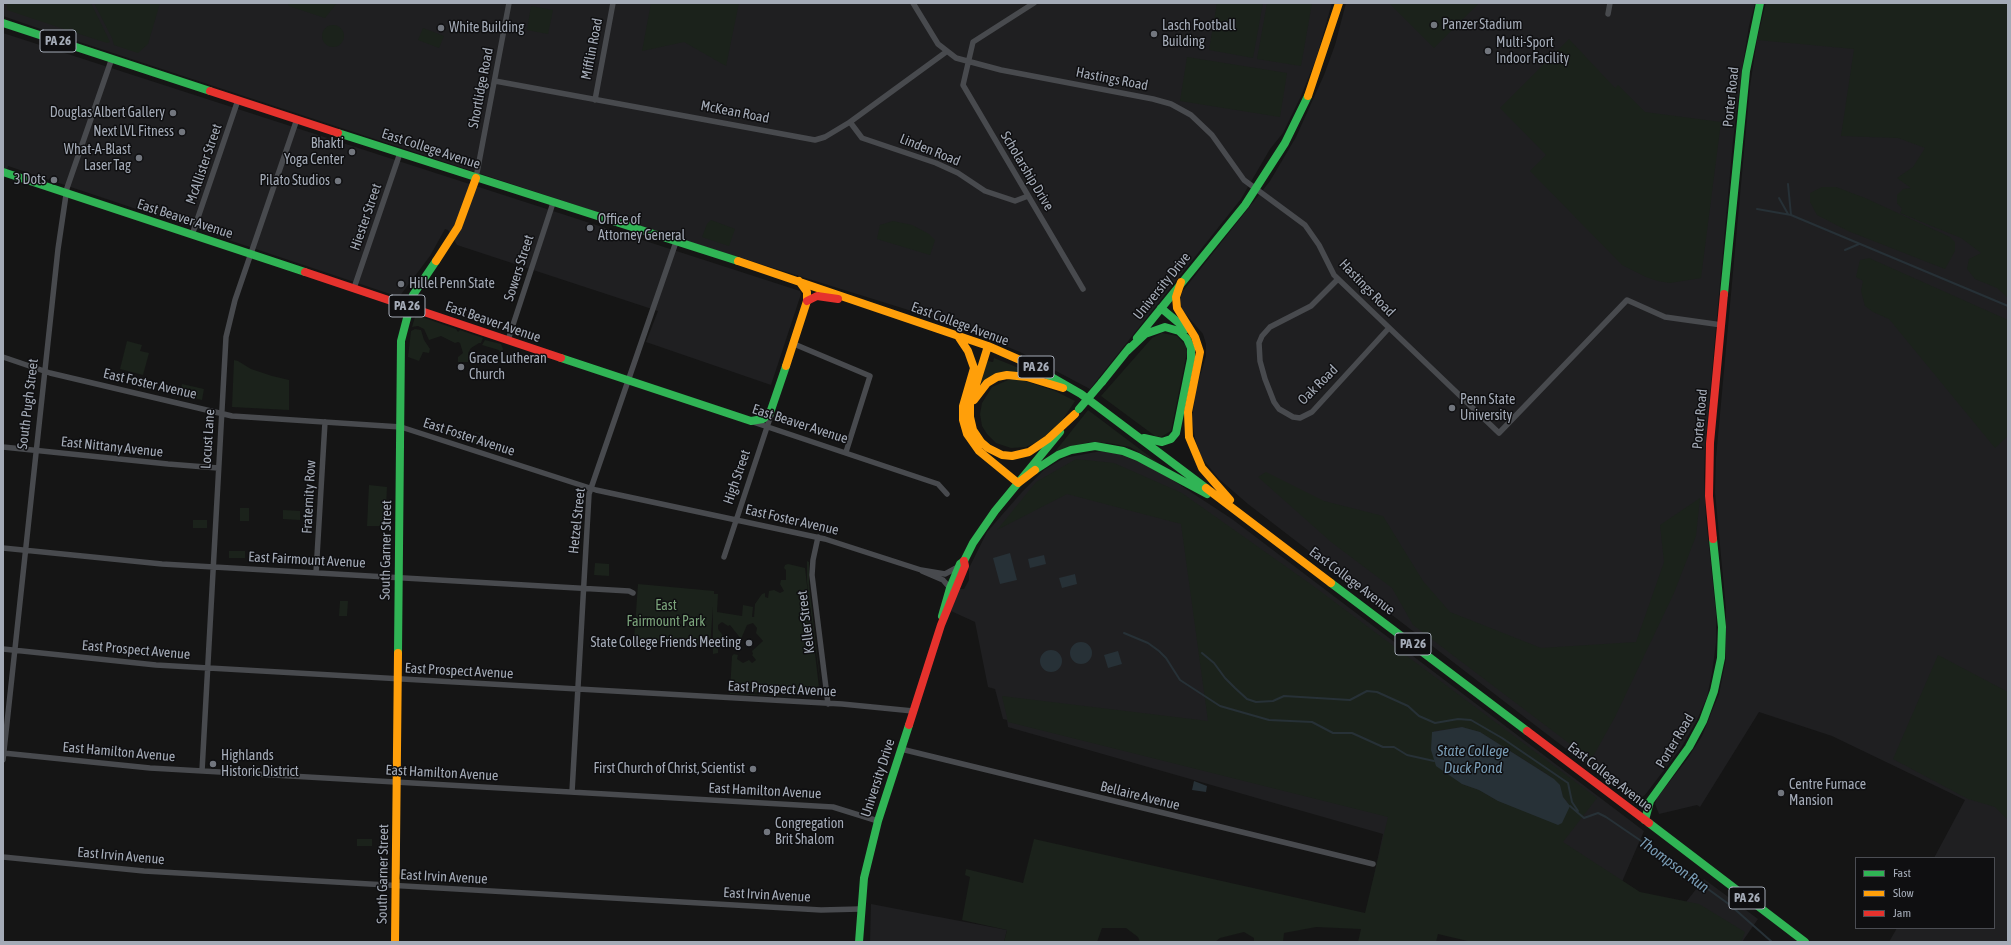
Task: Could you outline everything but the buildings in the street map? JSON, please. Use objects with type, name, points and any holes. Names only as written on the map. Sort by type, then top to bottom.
[{"type":"main road","name":"University Drive","points":[[941,625],[943,606],[950,588],[961,564],[980,531],[1102,382],[1256,189],[1285,143],[1303,108],[1324,53],[1338,3]]},
{"type":"main road","name":"Porter Road","points":[[1645,820],[1650,801],[1689,747],[1703,721],[1714,691],[1721,658],[1722,627],[1710,516],[1709,466],[1746,71],[1760,3]]},
{"type":"main road","name":"East College Avenue","points":[[3,23],[553,203],[798,280],[988,346],[1036,367],[1080,394],[1138,436],[1805,942]]},
{"type":"main road","name":"East Beaver Avenue","points":[[3,172],[747,420]]},
{"type":"main road","name":"South Garner Street","points":[[395,942],[401,345],[408,306],[418,286],[461,222],[476,178]]},
{"type":"main road","points":[[798,280],[807,292],[807,301]]},
{"type":"main road","points":[[1182,282],[1176,297],[1177,308],[1197,341],[1200,352],[1188,412],[1189,437],[1197,458],[1209,477],[1247,518]]},
{"type":"main road","name":"East College Avenue","points":[[807,301],[817,296],[840,300],[851,298]]},
{"type":"main road","name":"High Street","points":[[747,420],[758,421],[763,419],[774,406],[807,301]]},
{"type":"main road","points":[[1161,308],[1183,328],[1191,332]]},
{"type":"main road","points":[[1127,351],[1145,334],[1165,327],[1173,328],[1184,335],[1189,342],[1192,353],[1179,423],[1175,436],[1162,442],[1138,436]]},
{"type":"main road","points":[[957,335],[968,351],[974,368],[963,406],[963,420],[967,434],[980,451],[1018,483],[1040,466],[1058,455],[1082,448],[1110,447],[1138,457],[1233,508]]},
{"type":"main road","points":[[988,346],[972,398],[970,413],[973,430],[981,442],[995,452],[1012,456],[1029,452],[1036,448],[1077,412]]},
{"type":"main road","points":[[970,413],[976,397],[983,387],[993,380],[1007,375],[1038,380],[1080,394]]},
{"type":"main road","name":"University Drive","points":[[859,942],[860,909],[864,878],[878,821],[941,625],[965,566],[961,564]]},
{"type":"street","name":"Shortlidge Road","points":[[476,178],[509,3]]},
{"type":"street","name":"Mifflin Road","points":[[595,100],[613,3]]},
{"type":"street","points":[[913,3],[936,42],[946,52]]},
{"type":"street","points":[[967,62],[972,43],[975,40],[1034,3]]},
{"type":"street","points":[[1608,14],[1610,3]]},
{"type":"street","name":"McKean Road","points":[[495,81],[792,135],[812,140],[825,138],[850,122],[946,52]]},
{"type":"street","name":"Hastings Road","points":[[946,52],[967,62],[1001,70],[1153,99],[1171,104],[1191,115],[1203,126],[1240,175],[1256,189],[1305,225],[1319,245],[1330,270],[1338,279],[1388,329],[1499,433],[1627,300],[1665,317],[1722,325]]},
{"type":"street","name":"South Pugh Street","points":[[3,760],[24,550],[57,256],[67,193],[112,58]]},
{"type":"street","name":"Scholarship Drive","points":[[967,62],[963,79],[964,88],[1083,290]]},
{"type":"street","name":"McAllister Street","points":[[192,235],[238,100]]},
{"type":"street","name":"Locust Lane","points":[[202,771],[226,337],[235,300],[297,119]]},
{"type":"street","name":"Linden Road","points":[[850,122],[862,138],[936,163],[958,173],[985,191],[1015,201],[1028,196]]},
{"type":"street","name":"Hiester Street","points":[[354,288],[400,153]]},
{"type":"street","name":"Sowers Street","points":[[508,340],[553,203]]},
{"type":"street","name":"Hetzel Street","points":[[572,792],[590,489],[676,242]]},
{"type":"street","name":"Oak Road","points":[[1338,279],[1311,306],[1270,328],[1262,336],[1259,343],[1260,361],[1267,385],[1279,409],[1293,417],[1300,418],[1312,412],[1388,329]]},
{"type":"street","points":[[794,344],[870,376],[846,452]]},
{"type":"street","name":"East Foster Avenue","points":[[3,357],[44,371],[222,414],[240,417],[401,427],[590,489],[818,537],[921,570],[943,580],[950,588]]},
{"type":"street","name":"High Street","points":[[724,557],[768,428],[774,406]]},
{"type":"street","name":"East Beaver Avenue","points":[[747,420],[938,484],[947,494]]},
{"type":"street","name":"Fraternity Row","points":[[316,573],[325,422]]},
{"type":"street","name":"East Nittany Avenue","points":[[3,447],[218,468]]},
{"type":"street","name":"Keller Street","points":[[818,537],[813,556],[812,575],[828,704]]},
{"type":"street","name":"East Fairmount Avenue","points":[[3,548],[162,564],[630,590],[633,593]]},
{"type":"street","name":"East Foster Avenue","points":[[921,570],[945,574],[952,572],[961,564]]},
{"type":"street","name":"East Prospect Avenue","points":[[3,649],[208,668],[828,704],[913,711]]},
{"type":"street","name":"Bellaire Avenue","points":[[901,750],[1373,864]]},
{"type":"street","name":"East Hamilton Avenue","points":[[3,753],[150,768],[837,807],[878,821]]},
{"type":"street","name":"East Irvin Avenue","points":[[3,857],[144,871],[826,910],[860,909]]},
{"type":"shaded area","points":[[3,3],[1332,3],[1316,59],[1301,96],[1283,133],[1270,149],[1241,199],[1090,389],[1020,352],[947,322],[661,233],[46,31],[3,16]]},
{"type":"shaded area","name":"Penn State University","points":[[1346,3],[1755,3],[1749,26],[1742,69],[1733,141],[1705,448],[1704,477],[1706,518],[1716,614],[1716,643],[1712,673],[1707,697],[1696,722],[1681,748],[1645,795],[1638,799],[1632,799],[1624,793],[1248,504],[1219,479],[1201,457],[1195,438],[1192,419],[1196,390],[1206,356],[1206,344],[1203,334],[1182,310],[1180,301],[1182,292],[1270,181],[1296,137],[1324,75],[1335,45]]},
{"type":"shaded area","points":[[1766,3],[2008,3],[2008,942],[1889,942],[1896,929],[1995,929],[1995,857],[1935,857],[1965,800],[1832,736],[1759,712],[1700,807],[1697,805],[1659,814],[1655,804],[1657,798],[1688,758],[1702,736],[1719,694],[1726,659],[1726,609],[1715,492],[1716,458],[1750,86],[1757,40]]},
{"type":"shaded area","points":[[3,33],[800,291],[801,294],[771,385],[646,342],[658,311],[457,245],[448,230],[445,229],[430,256],[399,297],[8,166],[3,184]]},
{"type":"shaded area","points":[[1101,451],[1119,454],[1142,463],[1174,481],[1232,519],[1644,831],[1618,891],[1686,902],[1704,879],[1758,919],[1742,942],[1490,942],[1366,913],[1383,834],[1008,727],[1007,720],[1003,719],[995,689],[988,687],[975,622],[951,611],[958,589],[964,589],[969,580],[969,568],[987,532],[1022,492],[1044,470],[1064,458]]},
{"type":"shaded area","points":[[871,904],[1007,930],[1004,942],[870,942]]},
{"type":"green space","points":[[7,3],[91,3],[110,42],[107,43],[73,32],[72,28],[67,30],[7,10]]},
{"type":"green space","points":[[94,3],[160,3],[148,44],[138,53],[114,45],[112,38]]},
{"type":"green space","points":[[288,3],[337,3],[325,18],[289,6]]},
{"type":"green space","points":[[651,3],[739,3],[726,66],[684,42],[642,51]]},
{"type":"green space","points":[[1217,3],[1263,3],[1253,58],[1209,50]]},
{"type":"green space","points":[[1267,3],[1312,3],[1301,66],[1257,59]]},
{"type":"green space","name":"Panzer Stadium","points":[[1389,3],[1479,3],[1434,48]]},
{"type":"green space","points":[[1766,3],[2008,3],[2008,298],[1997,288],[1975,279],[1967,269],[1969,259],[1981,253],[1961,238],[1900,213],[1902,209],[1897,203],[1897,195],[1903,189],[1911,188],[1897,178],[1913,167],[1925,148],[1898,138],[1841,136],[1854,49],[1757,40]]},
{"type":"green space","points":[[531,6],[553,10],[548,34],[527,30]]},
{"type":"green space","points":[[333,25],[341,28],[344,36],[341,44],[333,47],[325,44],[322,36],[325,28]]},
{"type":"green space","points":[[423,28],[444,36],[439,48],[418,40]]},
{"type":"green space","points":[[1569,39],[1615,88],[1618,85],[1645,112],[1721,122],[1701,278],[1670,283],[1646,277],[1622,265],[1530,171],[1546,155],[1500,108]]},
{"type":"green space","points":[[1187,57],[1287,73],[1280,117],[1180,101]]},
{"type":"green space","points":[[1822,187],[1836,187],[1865,198],[1950,237],[1955,242],[1955,251],[1945,269],[1848,231],[1817,215],[1810,202],[1810,193]]},
{"type":"green space","points":[[711,220],[735,229],[729,246],[702,237],[707,224]]},
{"type":"green space","points":[[893,221],[912,225],[929,234],[935,240],[930,255],[877,239],[880,225]]},
{"type":"green space","points":[[1869,258],[2008,320],[2008,436],[1995,448],[1889,319],[1873,312],[1865,306],[1861,291],[1863,281],[1856,277],[1860,260]]},
{"type":"green space","points":[[419,316],[456,329],[458,332],[460,330],[483,338],[481,343],[471,348],[468,353],[468,362],[458,362],[458,357],[463,353],[460,343],[455,343],[441,336],[429,340],[424,329],[418,326],[412,327],[415,317]]},
{"type":"green space","points":[[415,329],[421,330],[424,340],[430,349],[429,353],[423,352],[419,361],[408,357],[411,331]]},
{"type":"green space","points":[[1162,333],[1177,336],[1186,346],[1187,352],[1171,431],[1161,437],[1155,436],[1101,396],[1152,338]]},
{"type":"green space","points":[[485,340],[501,344],[503,349],[500,359],[498,359],[500,353],[499,350],[482,345]]},
{"type":"green space","points":[[127,341],[142,345],[140,351],[149,353],[143,375],[120,369]]},
{"type":"green space","points":[[994,358],[1036,376],[1022,373],[980,387],[987,361],[993,362]]},
{"type":"green space","points":[[234,360],[251,369],[289,380],[289,410],[232,407]]},
{"type":"green space","points":[[1019,379],[1055,391],[1075,401],[1061,422],[1039,441],[1026,447],[1011,448],[996,443],[987,434],[982,426],[980,414],[982,403],[992,387],[1008,380]]},
{"type":"green space","points":[[182,384],[204,389],[202,400],[180,395]]},
{"type":"green space","points":[[1088,410],[1161,465],[1130,447],[1109,443],[1090,442],[1069,447],[1054,453]]},
{"type":"green space","points":[[435,428],[465,438],[480,438],[480,435],[473,431],[483,435],[484,437],[481,446],[431,429]]},
{"type":"green space","points":[[1076,459],[1114,463],[1182,493],[1312,585],[1597,798],[1563,842],[1640,892],[1699,904],[1745,932],[1741,942],[1472,942],[1438,934],[1436,942],[1358,942],[1361,929],[1316,927],[1284,933],[1283,942],[1254,942],[1254,938],[1244,932],[1220,938],[1215,942],[1140,942],[1138,937],[1126,928],[1102,928],[1097,942],[1004,942],[1007,930],[962,920],[970,877],[965,875],[966,869],[1023,883],[1034,839],[1365,913],[1388,817],[1008,722],[1002,696],[1208,721],[1181,524],[1067,494],[997,530],[1036,482]],"holes":[[[1462,727],[1480,732],[1547,774],[1560,785],[1563,797],[1568,802],[1521,809],[1498,801],[1479,790],[1462,784],[1431,750],[1434,731]]]},
{"type":"green space","points":[[1266,472],[1324,501],[1383,516],[1423,581],[1450,612],[1541,648],[1636,642],[1664,562],[1660,525],[1700,498],[1696,536],[1674,593],[1615,717],[1591,760],[1413,625],[1392,588],[1331,542],[1258,477]]},
{"type":"green space","points":[[369,485],[387,487],[385,526],[367,526]]},
{"type":"green space","points":[[240,508],[249,508],[249,521],[240,521]]},
{"type":"green space","points":[[283,510],[300,511],[300,520],[283,519]]},
{"type":"green space","points":[[193,520],[207,520],[207,528],[193,528]]},
{"type":"green space","points":[[229,551],[245,551],[245,558],[229,558]]},
{"type":"green space","points":[[807,561],[809,562],[809,584],[822,697],[807,582]]},
{"type":"green space","points":[[595,563],[609,564],[609,576],[594,575]]},
{"type":"green space","name":"East Fairmount Park","points":[[788,564],[805,568],[820,696],[730,691],[732,656],[734,654],[738,655],[737,659],[743,663],[749,660],[752,663],[756,660],[752,655],[752,651],[763,641],[756,633],[757,628],[753,623],[747,625],[741,639],[730,625],[728,626],[722,622],[718,625],[718,629],[730,645],[725,645],[722,643],[722,646],[718,646],[718,653],[713,654],[713,607],[710,646],[634,640],[638,584],[714,591],[714,594],[718,594],[717,612],[742,616],[743,605],[753,607],[752,617],[754,617],[755,604],[762,594],[765,593],[765,597],[768,598],[769,591],[774,590],[780,593],[784,591],[780,584],[781,580],[786,580],[786,570],[784,568],[785,565]]},
{"type":"green space","points":[[340,601],[348,601],[347,616],[339,616]]},
{"type":"green space","points":[[1938,655],[2008,692],[2008,820],[1995,807],[1968,799],[1893,759]]},
{"type":"green space","points":[[730,693],[821,698],[730,694]]},
{"type":"green space","points":[[357,839],[372,839],[372,846],[357,846]]},
{"type":"water","points":[[1010,553],[1017,580],[1000,584],[993,558]]},
{"type":"water","points":[[1044,555],[1046,564],[1030,568],[1028,559]]},
{"type":"water","points":[[1075,574],[1077,584],[1062,588],[1059,578]]},
{"type":"water","points":[[1081,642],[1089,645],[1092,653],[1089,661],[1081,664],[1073,661],[1070,653],[1073,645]]},
{"type":"water","points":[[1051,650],[1059,653],[1062,661],[1059,669],[1051,672],[1043,669],[1040,661],[1043,653]]},
{"type":"water","points":[[1118,651],[1122,664],[1108,668],[1104,655]]},
{"type":"water","name":"State College Duck Pond","points":[[1462,727],[1480,732],[1554,779],[1560,785],[1563,797],[1570,806],[1562,823],[1558,825],[1498,801],[1479,790],[1462,784],[1436,766],[1431,750],[1432,732]]},
{"type":"water","points":[[1194,781],[1207,786],[1206,792],[1192,790]]},
{"type":"waterway","points":[[1788,184],[1791,215]]},
{"type":"waterway","points":[[1779,198],[1788,214]]},
{"type":"waterway","points":[[1757,209],[1791,215],[2008,306]]},
{"type":"waterway","points":[[1845,250],[1859,244]]},
{"type":"waterway","points":[[1124,633],[1148,643],[1159,651],[1166,658],[1180,680],[1220,706],[1269,720],[1312,722],[1333,733],[1352,733],[1383,747],[1394,747],[1407,755],[1434,761]]},
{"type":"waterway","points":[[1202,653],[1214,663],[1225,678],[1247,699],[1256,702],[1273,701],[1284,696],[1350,700],[1367,691],[1377,692],[1408,706],[1419,716],[1435,723],[1458,719],[1471,720],[1502,738],[1568,783],[1572,802],[1578,811]]},
{"type":"waterway","name":"Thompson Run","points":[[1570,806],[1584,818],[1598,813],[1606,817],[1730,905],[1772,942]]},
{"type":"traffic: fast","points":[[1724,294],[1746,71],[1760,3]]},
{"type":"traffic: fast","points":[[3,23],[210,91]]},
{"type":"traffic: fast","points":[[1137,338],[1245,205],[1285,143],[1308,96]]},
{"type":"traffic: fast","points":[[338,133],[738,261]]},
{"type":"traffic: fast","points":[[3,172],[305,272]]},
{"type":"traffic: fast","points":[[398,653],[401,341],[413,295],[436,261]]},
{"type":"traffic: fast","points":[[1161,308],[1186,329]]},
{"type":"traffic: fast","points":[[1127,351],[1145,334],[1165,327],[1179,331],[1187,339],[1191,348],[1191,359],[1176,433],[1171,439],[1162,442],[1144,438]]},
{"type":"traffic: fast","points":[[1102,382],[1130,347]]},
{"type":"traffic: fast","points":[[561,358],[751,421],[763,419],[770,413],[786,366]]},
{"type":"traffic: fast","points":[[1027,363],[1081,394],[1206,488]]},
{"type":"traffic: fast","points":[[1079,409],[1102,382]]},
{"type":"traffic: fast","points":[[942,616],[950,588],[960,564],[964,561],[973,543],[995,511],[1060,432]]},
{"type":"traffic: fast","points":[[1035,470],[1058,455],[1071,450],[1095,446],[1123,451],[1138,457],[1207,494]]},
{"type":"traffic: fast","points":[[1645,820],[1650,801],[1689,747],[1703,721],[1714,691],[1721,658],[1722,627],[1713,539]]},
{"type":"traffic: fast","points":[[1331,583],[1527,731]]},
{"type":"traffic: fast","points":[[859,942],[864,878],[878,821],[909,725]]},
{"type":"traffic: fast","points":[[1649,823],[1805,942]]},
{"type":"traffic: slow","points":[[1308,96],[1339,3]]},
{"type":"traffic: slow","points":[[436,261],[458,227],[476,178]]},
{"type":"traffic: slow","points":[[738,261],[988,346],[1027,363]]},
{"type":"traffic: slow","points":[[786,366],[807,301],[807,292],[799,281]]},
{"type":"traffic: slow","points":[[1181,282],[1176,297],[1177,308],[1195,337],[1200,352],[1188,412],[1189,437],[1202,468],[1230,500]]},
{"type":"traffic: slow","points":[[958,336],[968,351],[974,368],[963,406],[963,420],[967,434],[979,451],[1018,483],[1035,470]]},
{"type":"traffic: slow","points":[[988,346],[970,404],[970,417],[973,430],[981,442],[988,448],[1002,455],[1012,456],[1029,452],[1048,439],[1075,414]]},
{"type":"traffic: slow","points":[[974,400],[987,383],[997,377],[1007,375],[1027,377],[1063,388]]},
{"type":"traffic: slow","points":[[1206,488],[1331,583]]},
{"type":"traffic: slow","points":[[395,942],[398,653]]},
{"type":"traffic: jam","points":[[210,91],[338,133]]},
{"type":"traffic: jam","points":[[305,272],[561,358]]},
{"type":"traffic: jam","points":[[1713,539],[1709,496],[1710,443],[1724,294]]},
{"type":"traffic: jam","points":[[807,301],[817,296],[838,299]]},
{"type":"traffic: jam","points":[[909,725],[941,625],[965,566],[964,561]]},
{"type":"traffic: jam","points":[[1527,731],[1649,823]]},
{"type":"place","name":"Panzer Stadium","points":[[1434,25]]},
{"type":"place","name":"White Building","points":[[441,28]]},
{"type":"place","name":"Lasch Football Building","points":[[1154,34]]},
{"type":"place","name":"Multi-Sport Indoor Facility","points":[[1488,51]]},
{"type":"place","name":"Douglas Albert Gallery","points":[[173,113]]},
{"type":"place","name":"Next LVL Fitness","points":[[182,132]]},
{"type":"place","name":"Bhakti Yoga Center","points":[[352,152]]},
{"type":"place","name":"What-A-Blast Laser Tag","points":[[139,158]]},
{"type":"place","name":"3 Dots","points":[[54,180]]},
{"type":"place","name":"Pilato Studios","points":[[338,181]]},
{"type":"place","name":"Office of Attorney General","points":[[590,228]]},
{"type":"place","name":"Hillel Penn State","points":[[401,284]]},
{"type":"place","name":"Grace Lutheran Church","points":[[461,367]]},
{"type":"place","name":"Penn State University","points":[[1452,408]]},
{"type":"place","name":"State College Friends Meeting","points":[[749,643]]},
{"type":"place","name":"Highlands Historic District","points":[[213,764]]},
{"type":"place","name":"First Church of Christ, Scientist","points":[[753,769]]},
{"type":"place","name":"Centre Furnace Mansion","points":[[1781,793]]},
{"type":"place","name":"Congregation Brit Shalom","points":[[767,832]]}]
